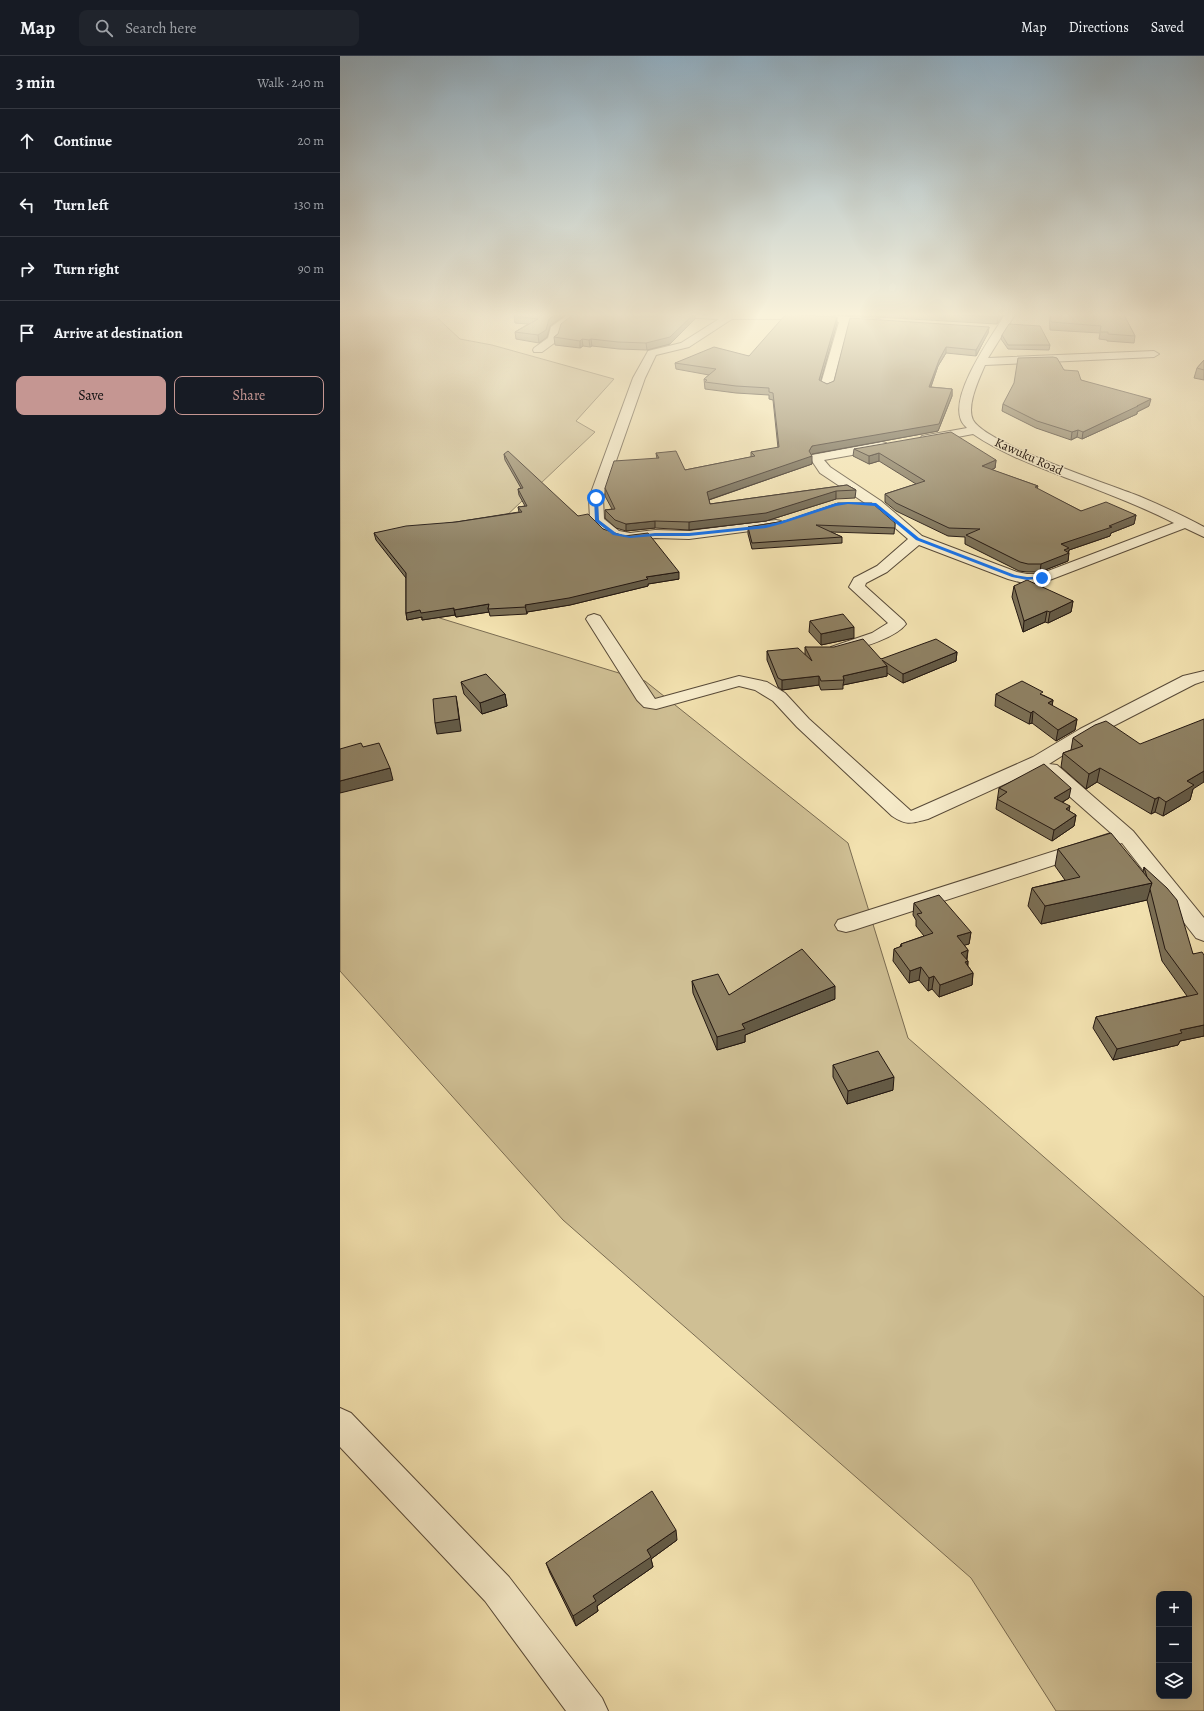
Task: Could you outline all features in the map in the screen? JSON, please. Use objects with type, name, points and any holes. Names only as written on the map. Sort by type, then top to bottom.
[{"type":"street","points":[[635,390],[596,498],[597,520],[614,534],[630,537],[655,534],[689,535],[766,526],[787,521]]},
{"type":"street","points":[[916,441],[975,430],[968,420],[966,404],[969,390]]},
{"type":"street","name":"Kawuku Road","points":[[975,430],[1015,452],[1113,491],[1186,523],[1204,533]]},
{"type":"street","points":[[893,444],[816,458],[825,470],[876,504],[918,539],[1013,576],[1033,579],[1042,578],[1186,523]]},
{"type":"street","points":[[848,503],[876,504]]},
{"type":"street","points":[[824,651],[837,650],[878,636],[898,624],[857,587],[859,582],[882,569],[918,539]]},
{"type":"street","points":[[594,619],[646,700],[650,703],[656,704],[739,681],[761,686],[779,697],[802,723],[899,812],[908,818],[921,815],[1040,761],[1086,733],[1189,680],[1204,676]]},
{"type":"street","points":[[1040,761],[1126,835],[1204,933]]},
{"type":"street","points":[[846,925],[1126,835]]},
{"type":"street","points":[[340,1424],[497,1589],[589,1711]]},
{"type":"shaded area","points":[[340,390],[604,390],[576,421],[595,432],[467,553],[420,612],[645,681],[848,843],[908,1038],[1204,1297],[1204,1711],[1056,1711],[971,1578],[563,1220],[340,971]]},
{"type":"building","points":[[769,390],[952,390],[939,424],[812,446],[809,451],[812,456],[707,492],[710,504],[847,485],[856,490],[836,491],[766,513],[689,522],[655,521],[626,524],[615,520],[605,510],[615,509],[605,488],[614,461],[659,458],[656,453],[676,451],[685,470],[755,456],[751,452],[779,447],[773,393],[769,392]]},
{"type":"building","points":[[1010,390],[1119,390],[1151,399],[1083,432],[1078,430],[1072,432],[1037,421],[1003,404]]},
{"type":"building","points":[[951,432],[996,460],[982,466],[1038,486],[1035,487],[1081,511],[1106,502],[1136,515],[1109,526],[1112,527],[1061,544],[1069,548],[1064,550],[1069,553],[1041,564],[1028,564],[1020,562],[966,535],[980,529],[949,528],[896,503],[885,494],[925,481],[879,453],[869,456],[854,449]]},
{"type":"building","points":[[508,451],[578,516],[588,514],[603,529],[624,536],[648,533],[679,572],[646,577],[648,579],[569,598],[525,605],[526,607],[488,609],[489,604],[454,610],[454,608],[421,613],[420,610],[406,613],[406,573],[374,533],[406,526],[456,522],[522,512],[518,507],[527,506],[518,489],[523,488],[504,454]]},
{"type":"building","points":[[838,503],[872,503],[895,523],[895,528],[816,525],[842,537],[752,543],[748,527],[785,521]]},
{"type":"building","points":[[1027,580],[1073,601],[1050,612],[1047,611],[1024,621],[1014,586]]},
{"type":"building","points":[[843,614],[854,627],[821,634],[810,621]]},
{"type":"building","points":[[863,639],[881,659],[936,639],[957,652],[903,674],[882,660],[887,666],[843,676],[844,680],[821,681],[819,676],[782,680],[778,678],[767,651],[798,648],[812,661],[805,647],[834,647]]},
{"type":"building","points":[[486,674],[505,694],[480,703],[461,682]]},
{"type":"building","points":[[1022,681],[1043,692],[1040,694],[1053,700],[1048,703],[1077,719],[1058,730],[1033,711],[1031,713],[996,694]]},
{"type":"building","points":[[456,696],[459,719],[435,723],[433,699]]},
{"type":"building","points":[[1204,719],[1204,771],[1187,781],[1194,785],[1166,802],[1159,797],[1155,799],[1100,768],[1089,774],[1063,753],[1083,746],[1073,738],[1095,725],[1106,721],[1140,744]]},
{"type":"building","points":[[361,743],[363,747],[379,743],[390,768],[340,781],[340,749]]},
{"type":"building","points":[[1044,764],[1071,788],[1054,798],[1070,806],[1066,809],[1076,815],[1054,830],[997,799],[1007,792],[999,788]]},
{"type":"building","points":[[1111,833],[1152,883],[1045,906],[1032,888],[1080,877],[1058,849]]},
{"type":"building","points":[[1144,867],[1167,888],[1177,900],[1193,954],[1202,952],[1204,955],[1204,1025],[1180,1030],[1182,1033],[1117,1049],[1096,1017],[1198,994],[1165,949],[1150,889],[1152,883],[1147,877]]},
{"type":"building","points":[[939,895],[971,932],[957,936],[968,950],[961,953],[968,961],[965,962],[973,973],[940,985],[934,976],[929,978],[921,967],[910,971],[894,949],[902,946],[901,944],[933,933],[917,914],[922,913],[914,903]]},
{"type":"building","points":[[802,949],[835,986],[742,1024],[745,1029],[717,1037],[692,981],[718,974],[729,995]]},
{"type":"building","points":[[878,1051],[894,1077],[848,1091],[833,1065]]},
{"type":"building","points":[[652,1491],[676,1530],[647,1550],[651,1557],[593,1596],[596,1601],[573,1616],[546,1563]]},
{"type":"route","points":[[596,498],[597,520],[602,526],[614,534],[630,537],[655,534],[689,535],[766,526],[780,523],[836,504],[876,504],[918,539],[1013,576],[1027,579],[1042,578]]}]
